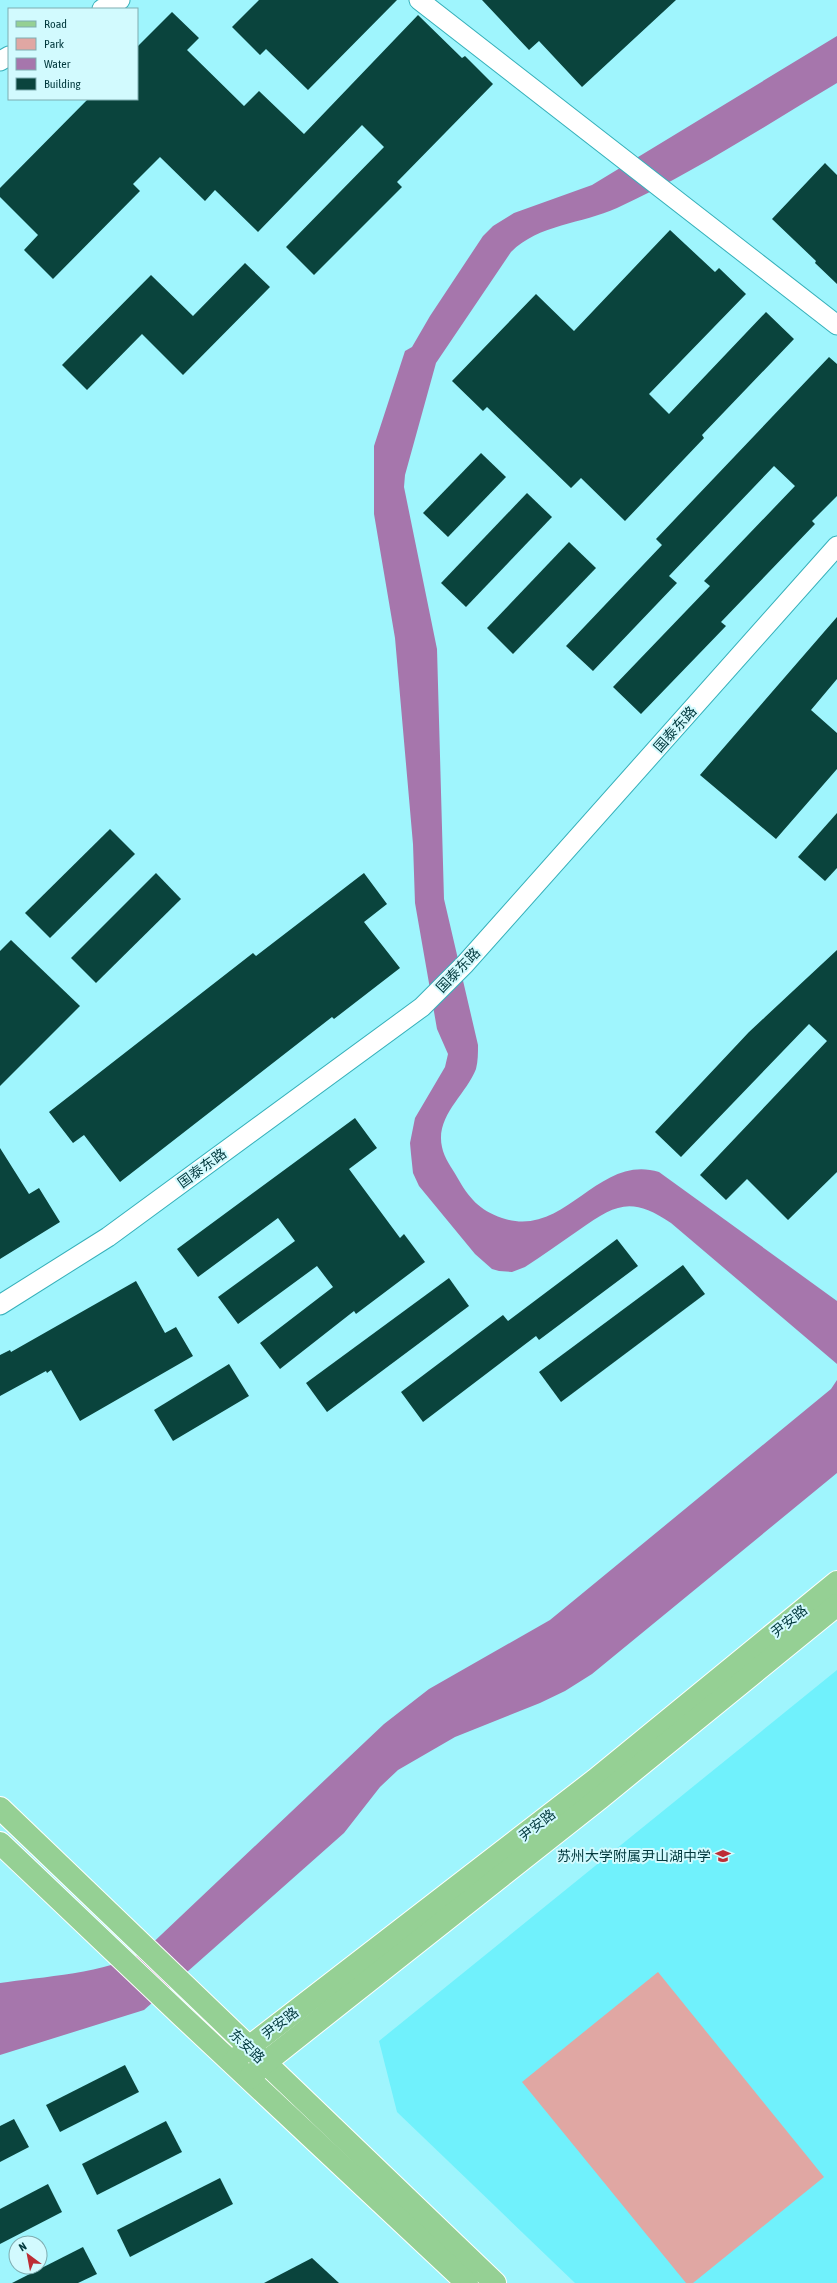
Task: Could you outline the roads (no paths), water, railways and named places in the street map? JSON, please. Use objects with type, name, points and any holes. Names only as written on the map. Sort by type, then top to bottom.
[{"type":"main road","name":"尹安路","points":[[233,2062],[249,2047],[595,1780],[837,1582]]},
{"type":"main road","name":"尹安路","points":[[250,2078],[266,2062],[600,1798],[837,1605]]},
{"type":"main road","name":"东安路","points":[[0,1808],[102,1908],[266,2062],[495,2283]]},
{"type":"main road","name":"东安路","points":[[0,1842],[85,1925],[233,2062],[467,2283]]},
{"type":"street","points":[[104,8],[120,0]]},
{"type":"street","points":[[419,0],[837,325]]},
{"type":"street","name":"国泰东路","points":[[0,1305],[108,1236],[422,1007],[465,964],[837,546]]},
{"type":"water","points":[[837,36],[837,83],[673,180],[617,208],[590,218],[548,230],[534,236],[511,252],[436,363],[405,475],[404,487],[437,649],[444,899],[478,1045],[478,1060],[476,1069],[443,1125],[441,1136],[442,1147],[446,1159],[470,1197],[481,1207],[502,1218],[524,1222],[544,1217],[563,1208],[617,1174],[637,1169],[659,1172],[837,1301],[837,1364],[671,1223],[657,1214],[634,1206],[614,1209],[592,1221],[525,1267],[512,1272],[499,1271],[492,1269],[475,1254],[419,1186],[413,1173],[410,1143],[415,1118],[445,1067],[448,1054],[437,1029],[415,903],[413,844],[395,638],[374,514],[374,446],[405,351],[412,347],[430,316],[483,236],[493,226],[514,213],[592,185]]},
{"type":"water","points":[[837,1380],[837,1473],[592,1674],[565,1691],[540,1703],[455,1737],[398,1770],[380,1787],[344,1833],[144,2010],[0,2055],[0,1983],[74,1973],[112,1965],[143,1952],[384,1724],[429,1689],[550,1620],[831,1389]]},
{"type":"place","name":"苏州大学附属尹山湖中学","points":[[723,1856]]}]
